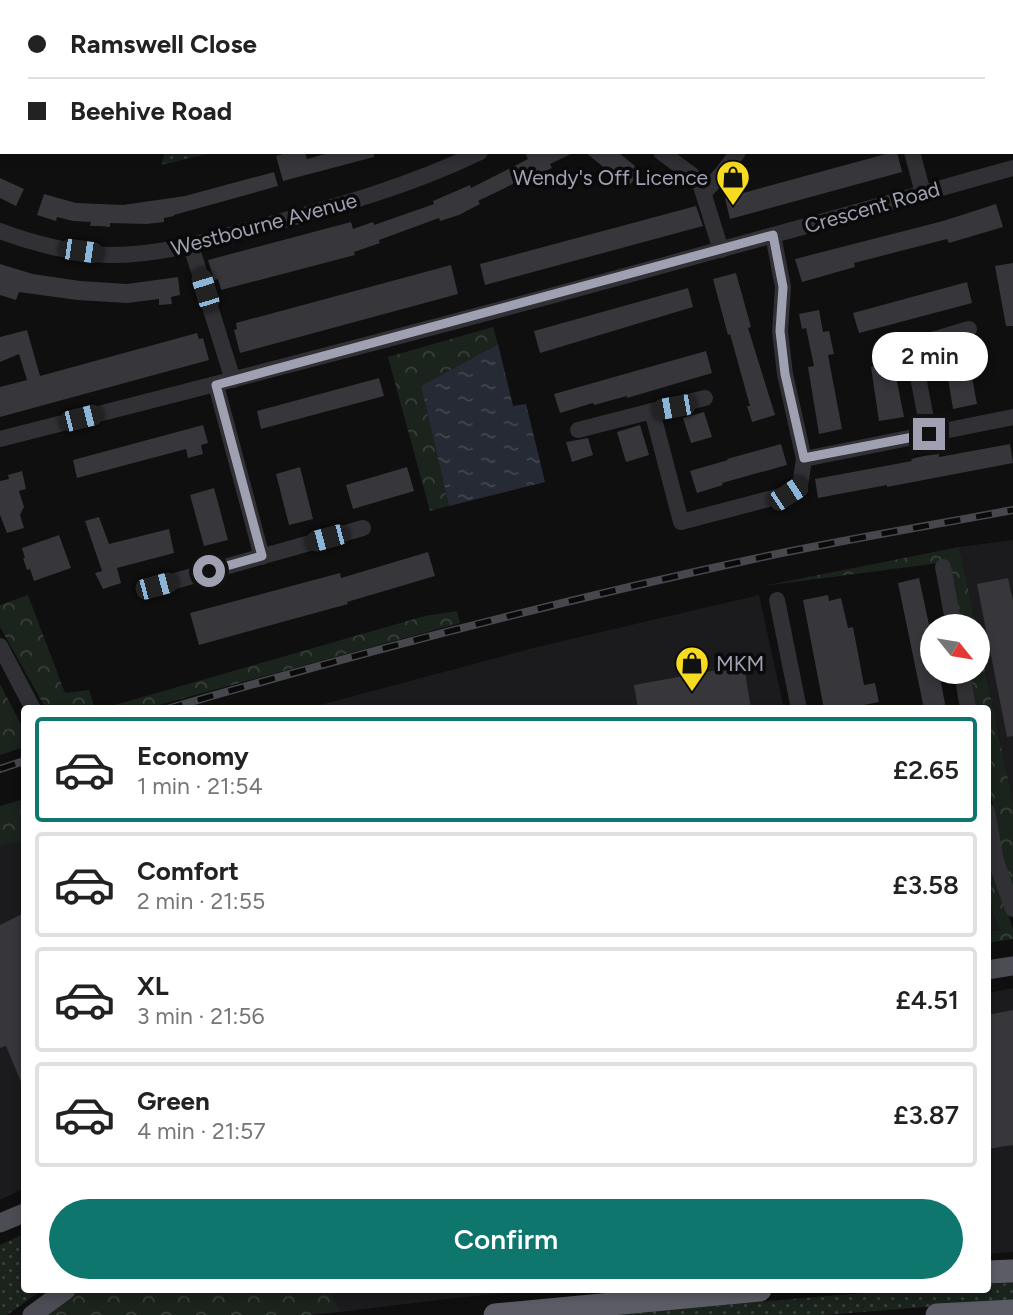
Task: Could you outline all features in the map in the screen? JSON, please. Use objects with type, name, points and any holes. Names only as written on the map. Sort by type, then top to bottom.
[{"type":"highway","points":[[991,1272],[1013,1271]]},
{"type":"highway","points":[[495,1315],[728,1293]]},
{"type":"highway","points":[[937,1315],[1013,1311]]},
{"type":"main road","points":[[991,969],[1013,966]]},
{"type":"main road","points":[[0,1223],[21,1214]]},
{"type":"main road","points":[[0,1231],[21,1224]]},
{"type":"main road","points":[[32,1315],[62,1293]]},
{"type":"street","name":"Westbourne Avenue","points":[[0,231],[54,248],[108,255],[191,246],[373,195],[476,154]]},
{"type":"street","points":[[664,154],[697,180],[704,193],[721,250]]},
{"type":"street","points":[[704,193],[736,154]]},
{"type":"street","points":[[913,154],[923,193]]},
{"type":"street","name":"Crescent Road","points":[[0,439],[216,385],[721,250],[1013,168]]},
{"type":"street","points":[[652,411],[681,523],[788,494],[800,486],[804,458],[785,374],[780,331],[783,287],[773,235]]},
{"type":"street","points":[[191,246],[233,380]]},
{"type":"street","points":[[883,354],[969,329]]},
{"type":"street","points":[[912,346],[929,434]]},
{"type":"street","points":[[216,385],[262,556]]},
{"type":"street","points":[[578,430],[705,398]]},
{"type":"street","points":[[804,458],[1013,417]]},
{"type":"street","points":[[156,586],[356,530],[354,549]]},
{"type":"street","points":[[943,567],[952,614]]},
{"type":"street","points":[[777,600],[798,705]]},
{"type":"street","points":[[0,646],[31,705]]},
{"type":"street","points":[[964,684],[967,705]]},
{"type":"street","points":[[991,859],[1013,909]]},
{"type":"shaded area","points":[[1013,540],[1013,803],[988,684],[990,614],[973,614],[959,547]]},
{"type":"shaded area","points":[[759,595],[783,705],[320,705],[533,648]]},
{"type":"shaded area","points":[[21,841],[21,1190],[0,1200],[0,847]]},
{"type":"shaded area","points":[[991,908],[1000,930],[991,931]]},
{"type":"shaded area","points":[[1013,988],[1013,1252],[991,1254],[991,992]]},
{"type":"shaded area","points":[[332,1293],[506,1293],[464,1297],[340,1312]]},
{"type":"green space","points":[[164,154],[208,154],[161,165]]},
{"type":"green space","points":[[493,327],[498,344],[421,386],[449,506],[430,511],[388,357]]},
{"type":"green space","points":[[959,547],[973,614],[957,614],[947,562],[763,586]]},
{"type":"green space","points":[[28,595],[65,693],[89,690],[94,705],[44,705],[0,627],[0,605]]},
{"type":"green space","points":[[457,611],[460,623],[159,705],[115,705],[425,616]]},
{"type":"green space","points":[[0,684],[21,724],[21,748],[0,755]]},
{"type":"green space","points":[[970,684],[988,684],[1013,803],[1013,888],[1003,861],[991,796],[991,705],[974,705]]},
{"type":"green space","points":[[21,800],[21,841],[0,847],[0,806]]},
{"type":"green space","points":[[991,866],[1013,929],[1013,939],[991,942],[991,931],[1000,930],[991,908]]},
{"type":"green space","points":[[21,1235],[21,1293],[38,1293],[7,1315],[0,1315],[0,1245]]},
{"type":"green space","points":[[1013,1283],[1013,1300],[825,1315],[605,1315],[867,1293],[991,1293],[991,1284]]},
{"type":"green space","points":[[76,1293],[332,1293],[340,1312],[308,1315],[44,1315]]},
{"type":"water","points":[[498,344],[513,406],[526,404],[545,482],[449,506],[421,386]]},
{"type":"building","points":[[306,154],[307,159],[325,154],[374,154],[374,157],[283,181],[276,156]]},
{"type":"building","points":[[526,154],[571,154],[550,164],[552,168],[537,175],[535,172],[478,201],[480,204],[459,215],[440,221],[439,218],[379,240],[380,243],[354,252],[355,255],[221,290],[218,279],[214,280],[208,260],[351,222],[353,229],[373,222],[374,225],[434,204],[433,201],[470,185],[471,188],[528,159]]},
{"type":"building","points":[[587,154],[620,154],[641,171],[628,187]]},
{"type":"building","points":[[886,154],[898,154],[902,172],[730,219],[725,198]]},
{"type":"building","points":[[274,172],[278,186],[164,218],[164,222],[90,226],[91,222],[57,217],[56,221],[37,215],[44,194],[76,203],[123,205],[185,196]]},
{"type":"building","points":[[0,178],[24,189],[16,206],[0,198]]},
{"type":"building","points":[[996,204],[1003,227],[949,243],[947,239],[854,263],[855,267],[802,282],[795,259],[943,221]]},
{"type":"building","points":[[696,206],[703,226],[485,285],[480,264]]},
{"type":"building","points":[[1013,263],[1013,326],[1006,326],[995,266]]},
{"type":"building","points":[[0,264],[33,274],[80,281],[127,284],[178,277],[180,295],[171,297],[172,304],[159,305],[159,299],[127,303],[19,292],[16,300],[0,295]]},
{"type":"building","points":[[451,265],[458,294],[240,353],[234,330],[237,329],[236,323]]},
{"type":"building","points":[[736,273],[751,327],[748,328],[775,415],[752,422],[747,406],[750,406],[713,279]]},
{"type":"building","points":[[967,282],[972,303],[859,333],[853,313]]},
{"type":"building","points":[[688,288],[693,307],[540,353],[534,331]]},
{"type":"building","points":[[819,310],[823,332],[829,331],[834,354],[828,355],[842,429],[819,434],[808,367],[814,366],[806,328],[802,329],[799,314]]},
{"type":"building","points":[[27,330],[40,376],[197,333],[199,339],[203,338],[209,360],[0,417],[0,387],[27,380],[19,354],[0,362],[0,337]]},
{"type":"building","points":[[967,350],[977,404],[953,409],[944,354]]},
{"type":"building","points":[[706,351],[712,373],[627,398],[594,405],[593,403],[560,413],[554,394]]},
{"type":"building","points":[[893,362],[904,417],[879,421],[871,367]]},
{"type":"building","points":[[379,378],[384,396],[261,429],[257,411]]},
{"type":"building","points":[[704,412],[712,437],[691,443],[683,418]]},
{"type":"building","points":[[203,425],[208,443],[201,445],[203,454],[188,458],[186,449],[77,478],[73,460]]},
{"type":"building","points":[[640,425],[649,455],[626,462],[617,432]]},
{"type":"building","points":[[588,438],[593,455],[572,462],[566,442]]},
{"type":"building","points":[[781,444],[787,465],[722,483],[723,485],[697,493],[690,471]]},
{"type":"building","points":[[1010,444],[1013,463],[818,498],[815,479],[912,461],[911,459],[924,456],[939,454],[939,457]]},
{"type":"building","points":[[300,467],[313,519],[289,525],[276,474]]},
{"type":"building","points":[[407,467],[414,491],[353,509],[346,485]]},
{"type":"building","points":[[22,471],[26,489],[19,491],[24,507],[20,515],[24,528],[7,533],[0,515],[0,481],[9,479],[8,475]]},
{"type":"building","points":[[214,488],[228,540],[204,546],[190,495]]},
{"type":"building","points":[[99,517],[109,544],[169,529],[174,553],[117,568],[121,583],[103,589],[95,573],[102,571],[85,521]]},
{"type":"building","points":[[59,535],[71,568],[34,581],[30,569],[27,570],[22,548]]},
{"type":"building","points":[[428,552],[435,576],[347,602],[348,604],[199,645],[190,613],[340,573],[341,578]]},
{"type":"building","points":[[919,578],[927,614],[920,614],[920,684],[941,684],[945,705],[923,705],[898,583]]},
{"type":"building","points":[[1008,578],[1013,601],[1013,736],[1007,737],[990,650],[990,614],[983,614],[977,584]]},
{"type":"building","points":[[828,595],[829,601],[841,598],[848,628],[853,627],[864,685],[875,683],[879,702],[864,705],[823,705],[803,600]]},
{"type":"building","name":"MKM","points":[[744,665],[750,705],[637,705],[634,685]]},
{"type":"building","points":[[21,914],[21,1082],[6,1046],[0,1048],[0,925]]},
{"type":"building","points":[[1013,1010],[1013,1145],[991,1148],[991,1014]]},
{"type":"railway","points":[[181,705],[314,667],[683,574],[790,551],[1013,510]]},
{"type":"railway","points":[[0,769],[21,762]]},
{"type":"place","name":"Wendy's Off Licence","points":[[733,207]]},
{"type":"place","name":"MKM","points":[[692,693]]},
{"type":"route","points":[[209,571],[262,556],[216,385],[773,235],[783,287],[780,331],[785,374],[804,458],[929,434]]}]
